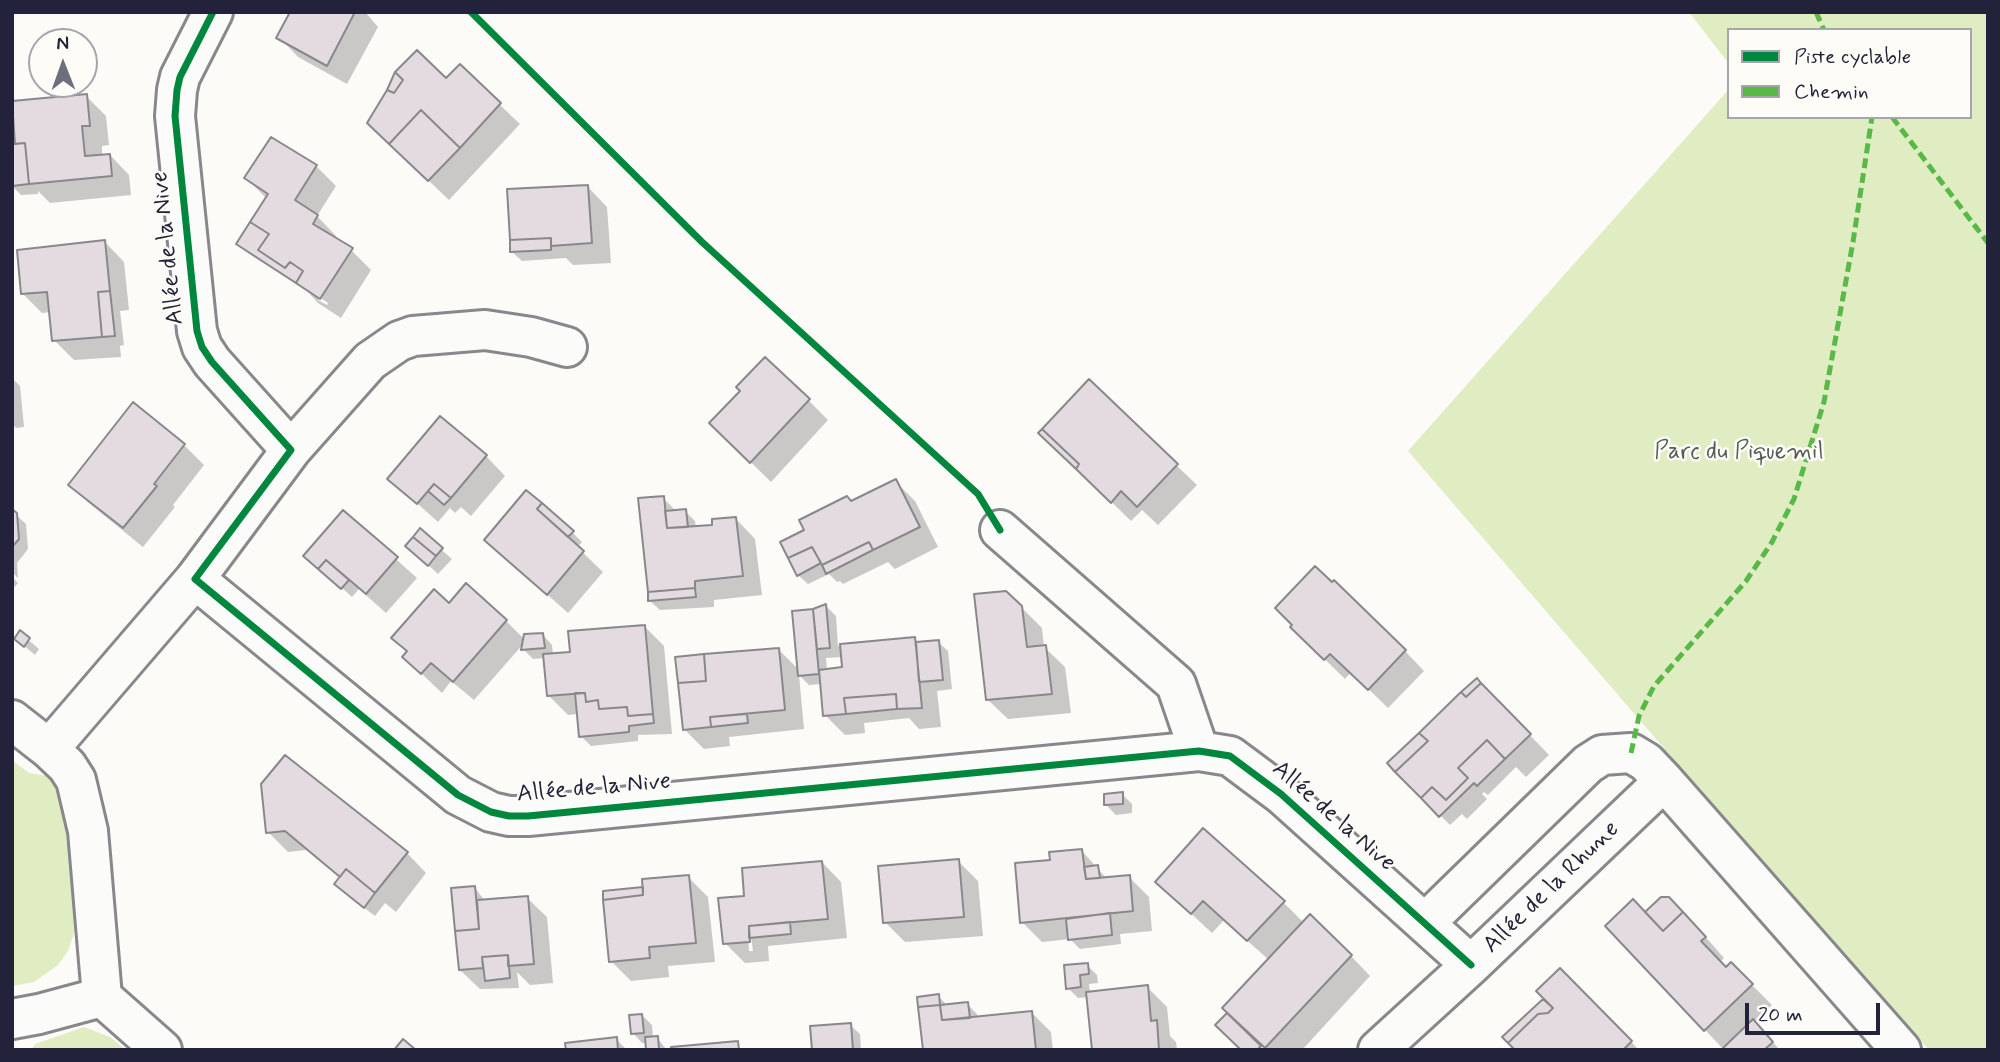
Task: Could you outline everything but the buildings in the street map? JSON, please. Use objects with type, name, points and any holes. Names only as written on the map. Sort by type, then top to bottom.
[{"type":"street","name":"Allée de la Nive","points":[[213,12],[180,77],[175,116],[197,331],[202,347],[212,362],[291,450]]},
{"type":"street","points":[[49,749],[195,579],[291,450],[370,361],[399,341],[413,336],[485,330],[531,337],[567,347]]},
{"type":"street","points":[[1000,530],[1176,684],[1199,751]]},
{"type":"street","name":"Allée de la Nive","points":[[195,579],[458,795],[491,813],[509,816],[1199,751],[1230,756],[1281,794],[1471,965]]},
{"type":"street","points":[[12,720],[49,749],[67,766],[76,780],[88,831],[102,997],[162,1050]]},
{"type":"street","points":[[1426,923],[1573,779],[1602,755],[1630,753],[1646,762],[1901,1050]]},
{"type":"street","name":"Allée de la Rhune","points":[[1378,1050],[1664,782]]},
{"type":"street","points":[[12,1019],[102,997]]},
{"type":"green space","name":"Parc du Piquemil","points":[[1689,12],[1988,12],[1988,1050],[1929,1050],[1749,847],[1408,451],[1727,91],[1727,119],[1972,119],[1972,28],[1727,28],[1727,61]]},
{"type":"green space","points":[[12,760],[29,773],[48,776],[63,791],[76,912],[74,933],[68,951],[58,965],[34,982],[12,986]]},
{"type":"green space","points":[[84,1027],[110,1037],[126,1050],[31,1050],[35,1044]]},
{"type":"marked path","points":[[1816,12],[1823,28]]},
{"type":"marked path","points":[[1631,753],[1639,716],[1654,686],[1746,581],[1772,542],[1794,499],[1824,402],[1872,119]]},
{"type":"marked path","points":[[1894,119],[1988,243]]},
{"type":"cycle path","points":[[213,12],[180,77],[175,116],[197,331],[202,347],[212,362],[291,450],[195,579],[458,795],[491,812],[528,816],[1199,751],[1230,756],[1281,794],[1471,965]]},
{"type":"cycle path","points":[[471,12],[702,242],[978,494],[1000,530]]}]
